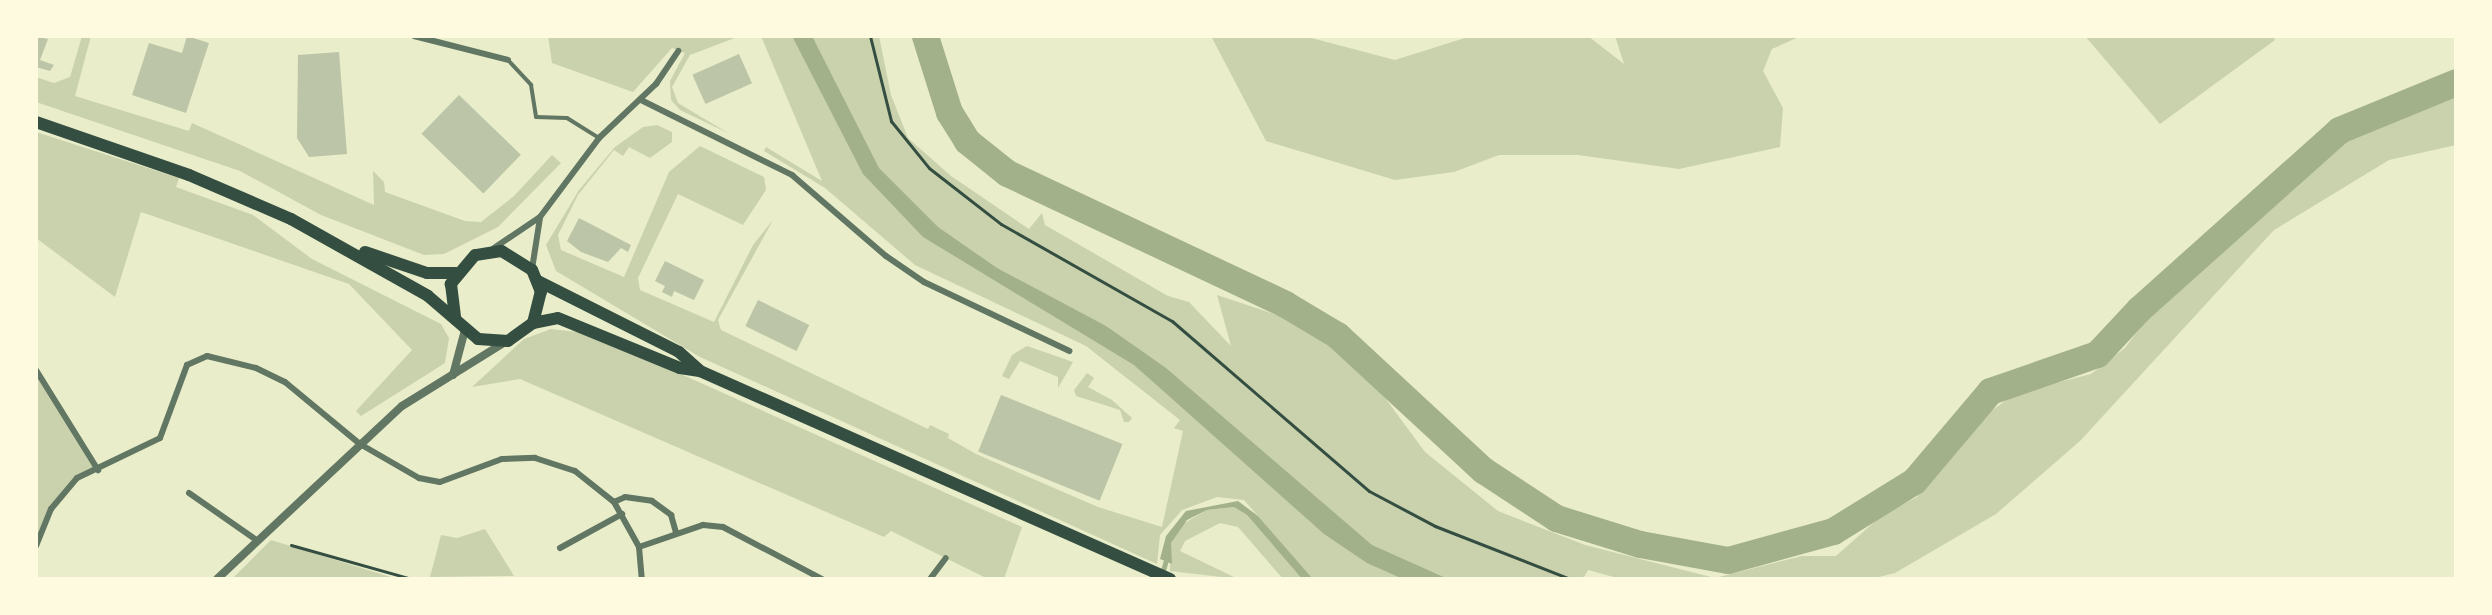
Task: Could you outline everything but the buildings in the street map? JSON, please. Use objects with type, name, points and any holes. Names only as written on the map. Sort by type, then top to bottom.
[{"type":"highway","points":[[36,122],[189,175],[336,242],[427,273],[456,273],[488,252],[513,255],[535,275],[679,351],[700,370],[1168,578]]},
{"type":"highway","points":[[336,242],[428,296],[465,330],[492,342],[508,340],[533,323],[558,318],[680,368],[700,370]]},
{"type":"highway","points":[[455,319],[450,296],[456,273]]},
{"type":"highway","points":[[533,323],[539,309],[535,275]]},
{"type":"street","points":[[414,36],[508,60]]},
{"type":"street","points":[[488,252],[540,217],[599,138],[641,100],[678,51]]},
{"type":"street","points":[[641,100],[792,175],[886,256],[924,282],[1069,351]]},
{"type":"street","points":[[535,275],[540,217]]},
{"type":"street","points":[[453,375],[461,360],[465,330]]},
{"type":"street","points":[[217,579],[255,539],[402,405],[508,340]]},
{"type":"street","points":[[36,546],[64,491],[98,470],[160,438],[187,365],[207,356],[256,368],[285,382],[360,444],[394,467],[440,483],[502,459],[556,463],[614,502],[639,547],[642,579]]},
{"type":"street","points":[[36,370],[98,470]]},
{"type":"street","points":[[189,493],[255,539]]},
{"type":"street","points":[[614,502],[625,497],[652,501],[671,515],[676,532]]},
{"type":"street","points":[[560,548],[622,514]]},
{"type":"street","points":[[639,547],[676,532],[723,527],[822,579]]},
{"type":"street","points":[[930,579],[946,558]]},
{"type":"lane","points":[[508,60],[531,85],[536,117],[567,118],[599,138]]},
{"type":"path","points":[[870,36],[891,121],[938,176],[1001,224],[1172,321],[1369,490],[1435,526],[1570,579]]},
{"type":"path","points":[[291,545],[412,579]]},
{"type":"shaded area","points":[[82,36],[91,36],[75,96],[189,131],[192,123],[374,205],[373,171],[384,182],[385,192],[465,221],[481,222],[514,196],[552,155],[561,163],[498,227],[444,254],[424,255],[321,215],[240,171],[36,102],[36,77],[54,83],[70,77]]},
{"type":"shaded area","points":[[548,36],[740,36],[690,55],[672,87],[678,103],[728,133],[680,110],[671,100],[670,81],[685,53],[672,48],[633,92],[552,63]]},
{"type":"shaded area","points":[[761,36],[879,36],[891,95],[908,138],[951,176],[1029,229],[1042,213],[1045,225],[1168,296],[1189,302],[1231,346],[1217,295],[1301,323],[1363,368],[1425,452],[1498,511],[1585,545],[1715,578],[1802,556],[1836,556],[1881,516],[1917,497],[1973,424],[2016,393],[2091,374],[2125,348],[2156,306],[2347,135],[2456,97],[2456,145],[2389,160],[2274,230],[2080,441],[1996,514],[1895,573],[1871,579],[1621,579],[1588,570],[1583,579],[1313,579],[1244,500],[1217,497],[1182,510],[1160,535],[1157,564],[700,357],[556,271],[546,245],[579,190],[615,147],[643,127],[657,125],[672,132],[672,142],[650,158],[629,147],[623,156],[614,150],[578,195],[558,235],[561,250],[624,277],[669,172],[700,146],[764,177],[766,190],[743,225],[678,194],[638,278],[640,290],[714,322],[753,245],[773,220],[718,320],[721,330],[928,429],[930,425],[949,434],[948,438],[976,454],[1098,507],[1162,527],[1183,431],[1174,428],[1180,420],[1086,346],[915,265],[825,188],[764,151],[766,147],[822,181]]},
{"type":"shaded area","points":[[792,36],[812,36],[879,168],[938,227],[997,268],[1106,326],[1166,368],[1372,545],[1448,579],[1403,579],[1367,563],[1324,534],[1134,365],[923,237],[863,174]]},
{"type":"shaded area","points":[[1211,36],[1304,36],[1395,60],[1471,36],[1588,36],[1624,64],[1615,36],[1801,36],[1772,49],[1763,71],[1783,108],[1780,147],[1679,169],[1578,155],[1499,155],[1454,172],[1395,180],[1266,141]]},
{"type":"shaded area","points":[[2085,36],[2273,36],[2275,40],[2160,124]]},
{"type":"shaded area","points":[[36,132],[179,178],[176,187],[253,215],[312,259],[441,324],[449,338],[445,363],[361,416],[356,411],[412,350],[349,284],[141,212],[115,297],[36,238]]},
{"type":"shaded area","points":[[551,329],[577,332],[634,353],[1022,527],[1004,579],[988,579],[891,531],[884,537],[520,379],[472,387],[524,339]]},
{"type":"shaded area","points":[[1027,346],[1073,362],[1058,388],[1058,377],[1020,361],[1009,379],[1002,376],[1012,355]]},
{"type":"shaded area","points":[[36,370],[98,470],[77,478],[51,509],[36,546]]},
{"type":"shaded area","points":[[1087,373],[1094,378],[1088,387],[1112,400],[1132,418],[1129,422],[1124,422],[1120,410],[1076,396],[1074,390]]},
{"type":"shaded area","points":[[1238,501],[1258,516],[1313,579],[1302,579],[1247,515],[1234,507],[1207,510],[1187,520],[1171,543],[1172,564],[1160,559],[1166,536],[1186,511]]},
{"type":"shaded area","points":[[1234,507],[1247,515],[1302,579],[1283,579],[1238,527],[1220,523],[1185,541],[1180,551],[1238,579],[1170,571],[1171,543],[1181,525],[1207,510]]},
{"type":"shaded area","points":[[485,529],[514,576],[430,577],[441,535],[457,538]]},
{"type":"shaded area","points":[[271,540],[397,579],[232,579]]},
{"type":"waterway","points":[[925,36],[949,112],[967,141],[1007,173],[1285,304],[1337,335],[1483,470],[1556,518],[1640,544],[1728,560],[1833,531],[1914,481],[1990,391],[2097,354],[2139,309],[2339,130],[2456,82]]},
{"type":"waterway","points":[[1162,574],[1167,556]]}]
